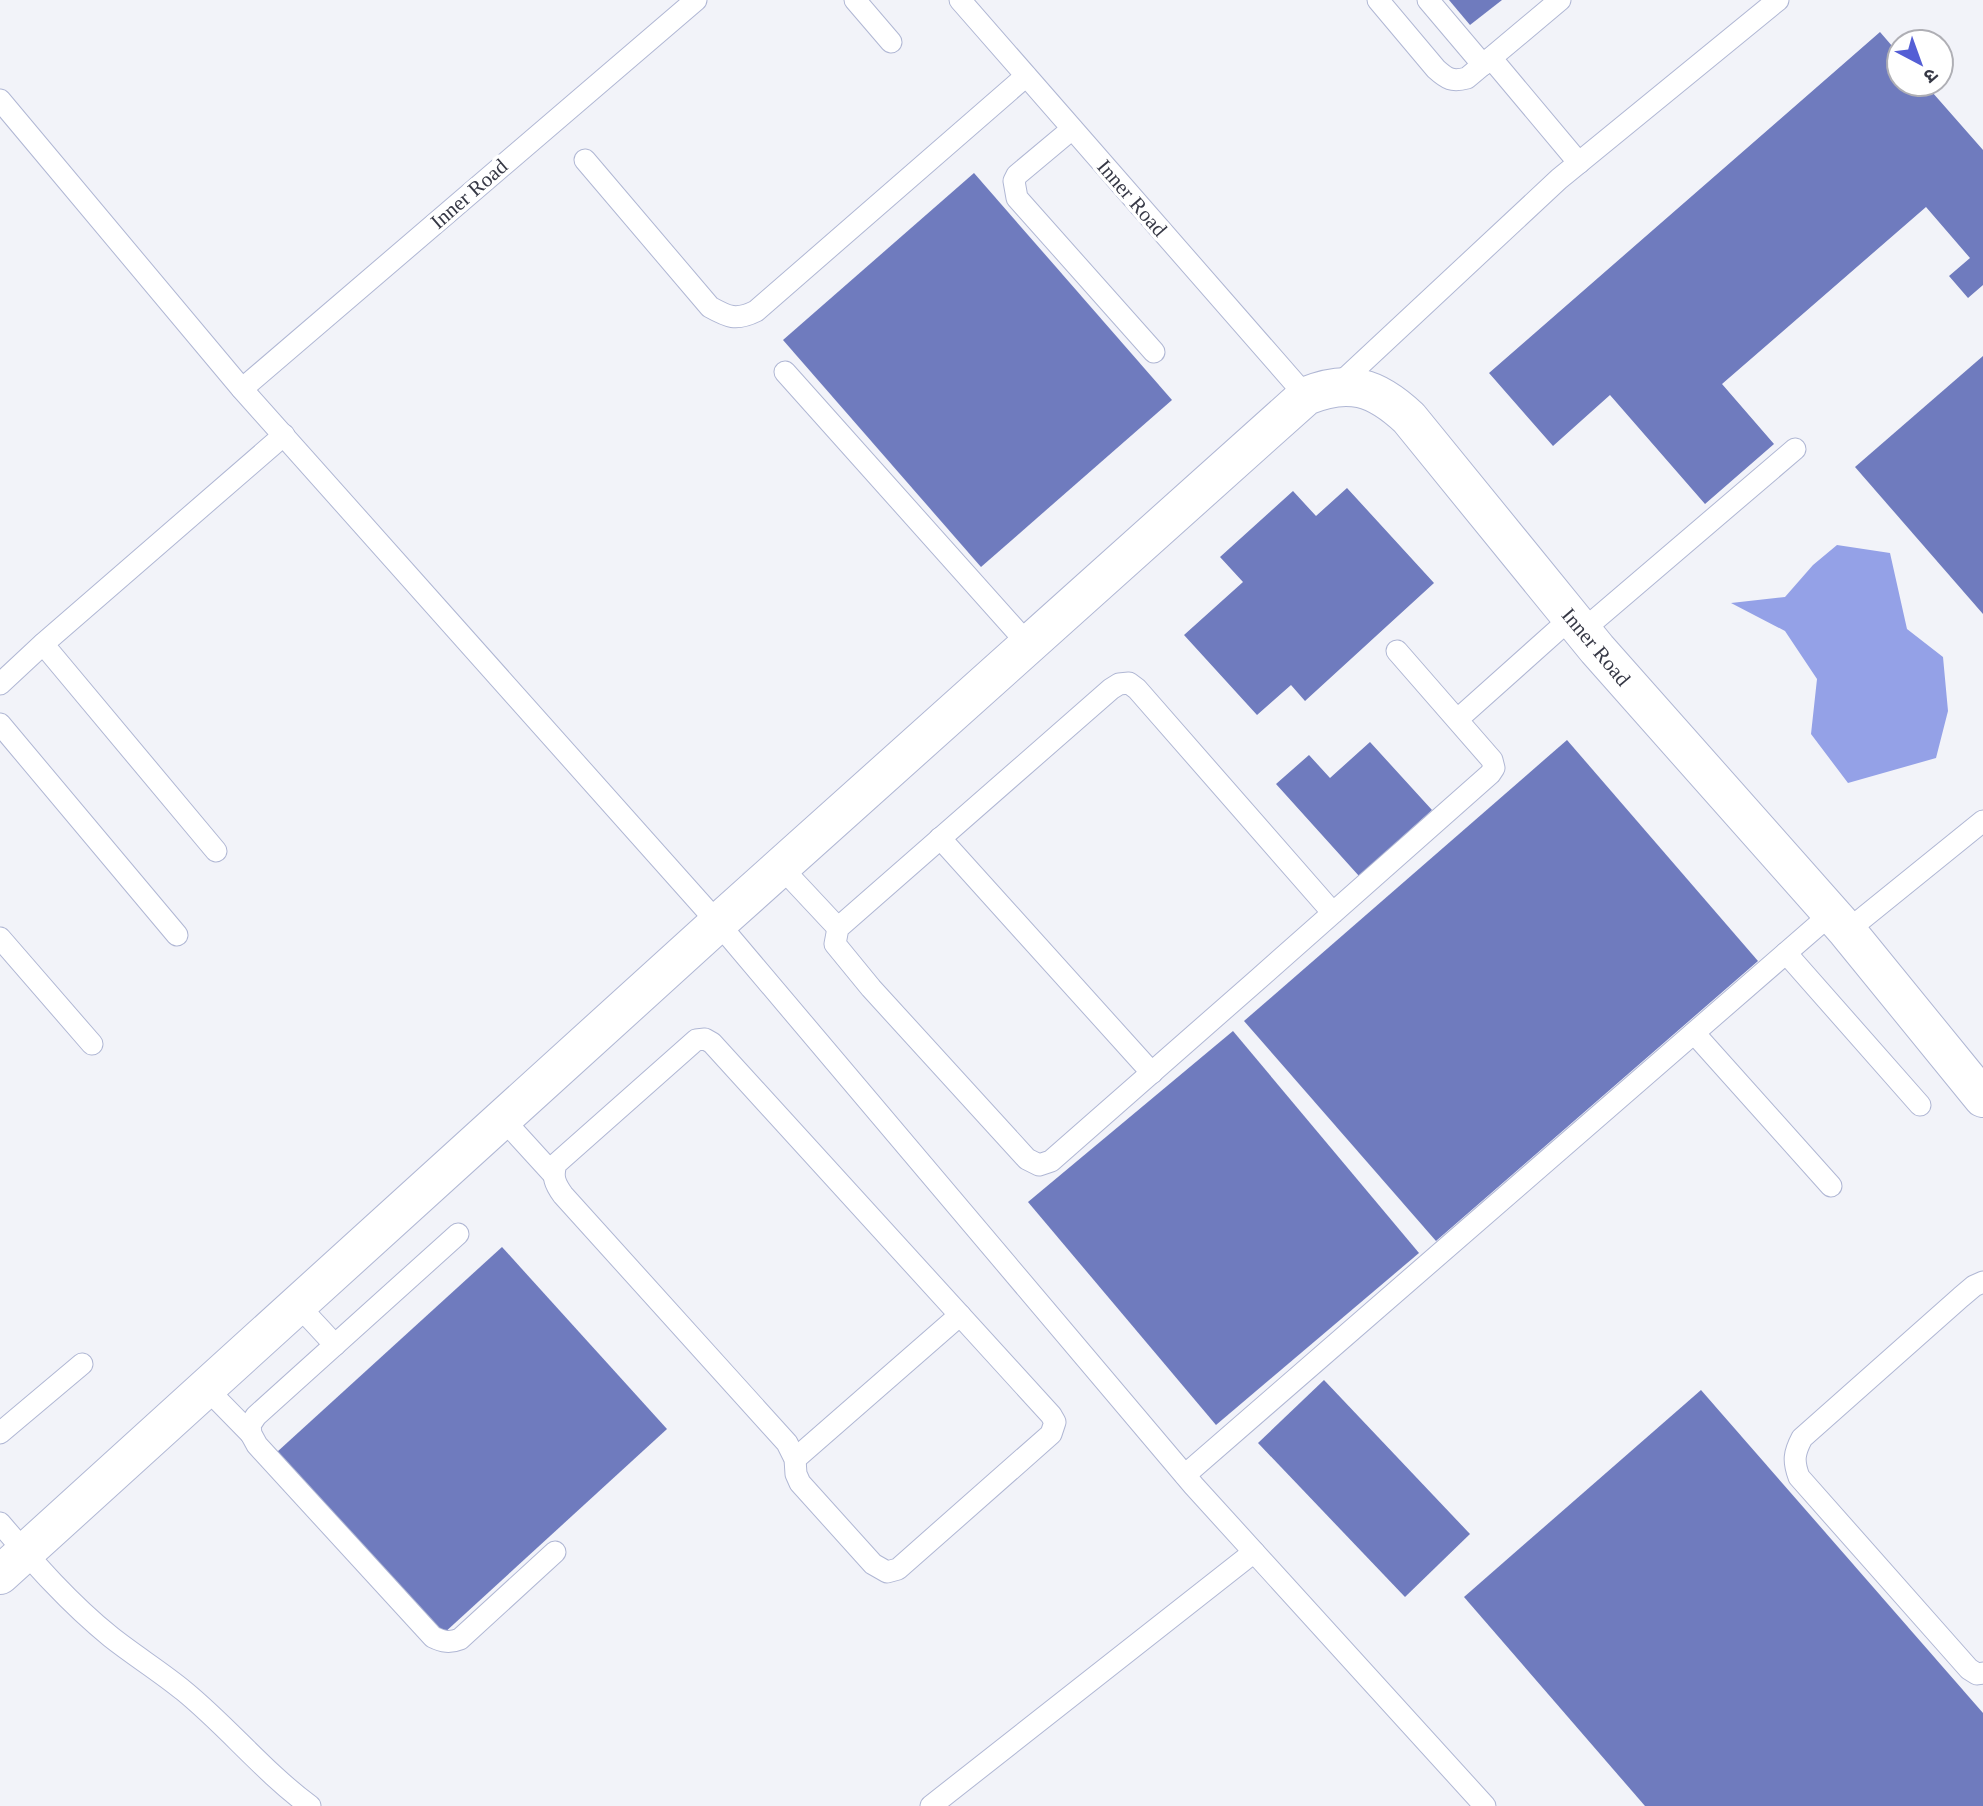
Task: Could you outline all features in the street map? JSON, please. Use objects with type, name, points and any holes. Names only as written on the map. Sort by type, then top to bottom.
[{"type":"street","name":"Inner Road","points":[[1320,392],[1353,388],[1372,391],[1391,401],[1409,418],[1577,624],[1840,922],[1983,1098]]},
{"type":"street","points":[[12,1563],[780,866],[1320,392]]},
{"type":"lane","name":"Inner Road","points":[[242,388],[696,0]]},
{"type":"lane","points":[[855,0],[891,42]]},
{"type":"lane","name":"Inner Road","points":[[960,0],[1072,129],[1320,392]]},
{"type":"lane","points":[[1378,0],[1447,79],[1455,81],[1467,78],[1560,0]]},
{"type":"lane","points":[[1428,0],[1579,163]]},
{"type":"lane","points":[[1320,392],[1579,163],[1778,0]]},
{"type":"lane","points":[[585,160],[710,307],[727,317],[744,317],[756,311],[1026,76]]},
{"type":"lane","points":[[4,113],[242,388],[718,923],[1185,1475],[1485,1806]]},
{"type":"lane","points":[[1072,129],[1017,174],[1014,181],[1017,198],[1154,352]]},
{"type":"lane","points":[[785,372],[1029,645]]},
{"type":"lane","points":[[0,684],[284,435]]},
{"type":"lane","points":[[1458,719],[1795,449]]},
{"type":"lane","points":[[43,644],[216,851]]},
{"type":"lane","points":[[1334,913],[1138,689],[1129,683],[1119,684],[1111,689],[838,928],[835,944],[871,988],[1027,1159],[1039,1165],[1051,1161],[1334,913],[1490,774],[1494,768],[1492,760],[1396,651]]},
{"type":"lane","points":[[0,724],[177,935]]},
{"type":"lane","points":[[1185,1475],[1786,953],[1840,922],[1983,821]]},
{"type":"lane","points":[[940,838],[1152,1073]]},
{"type":"lane","points":[[780,866],[838,928]]},
{"type":"lane","points":[[0,938],[92,1044]]},
{"type":"lane","points":[[1786,953],[1920,1105]]},
{"type":"lane","points":[[1694,1033],[1831,1186]]},
{"type":"lane","points":[[705,1039],[712,1043],[1051,1415],[1055,1422],[1051,1434],[898,1569],[887,1572],[873,1564],[800,1483],[795,1459],[787,1443],[563,1195],[555,1184],[553,1174],[556,1164],[696,1040],[705,1039]]},
{"type":"lane","points":[[502,1118],[553,1174]]},
{"type":"lane","points":[[251,1434],[250,1425],[256,1416],[458,1234]]},
{"type":"lane","points":[[1983,1282],[1961,1297],[1802,1438],[1795,1451],[1794,1464],[1804,1483],[1969,1669],[1977,1674],[1983,1673]]},
{"type":"lane","points":[[297,1304],[335,1345]]},
{"type":"lane","points":[[795,1459],[960,1315]]},
{"type":"lane","points":[[0,1433],[82,1364]]},
{"type":"lane","points":[[206,1388],[251,1434],[257,1446],[433,1637],[441,1641],[452,1643],[460,1639],[555,1552]]},
{"type":"lane","points":[[0,1522],[12,1563],[68,1599],[111,1637],[185,1691],[269,1772],[310,1806]]},
{"type":"lane","points":[[931,1806],[1254,1552]]},
{"type":"water","points":[[1837,545],[1890,553],[1907,629],[1943,657],[1948,711],[1936,758],[1848,783],[1811,734],[1817,679],[1785,631],[1731,603],[1785,597],[1813,565]]},
{"type":"building","points":[[1449,0],[1502,0],[1470,25]]},
{"type":"building","points":[[1880,32],[1885,38],[1885,98],[1937,98],[1983,150],[1983,285],[1968,298],[1949,276],[1970,258],[1926,207],[1722,384],[1774,444],[1705,504],[1610,395],[1553,446],[1489,373]]},
{"type":"building","points":[[974,173],[1172,400],[981,567],[783,340]]},
{"type":"building","points":[[1983,356],[1983,614],[1855,467]]},
{"type":"building","points":[[1347,488],[1434,583],[1305,701],[1291,685],[1257,715],[1184,635],[1243,582],[1220,557],[1293,491],[1316,516]]},
{"type":"building","points":[[1567,740],[1758,961],[1436,1241],[1244,1021]]},
{"type":"building","points":[[1370,742],[1432,810],[1359,876],[1276,784],[1309,755],[1330,778]]},
{"type":"building","points":[[1233,1031],[1419,1253],[1216,1425],[1028,1202]]},
{"type":"building","points":[[502,1247],[667,1429],[443,1634],[277,1452]]},
{"type":"building","points":[[1324,1380],[1470,1534],[1405,1597],[1258,1443]]},
{"type":"building","points":[[1701,1390],[1983,1713],[1983,1806],[1645,1806],[1464,1597]]}]
